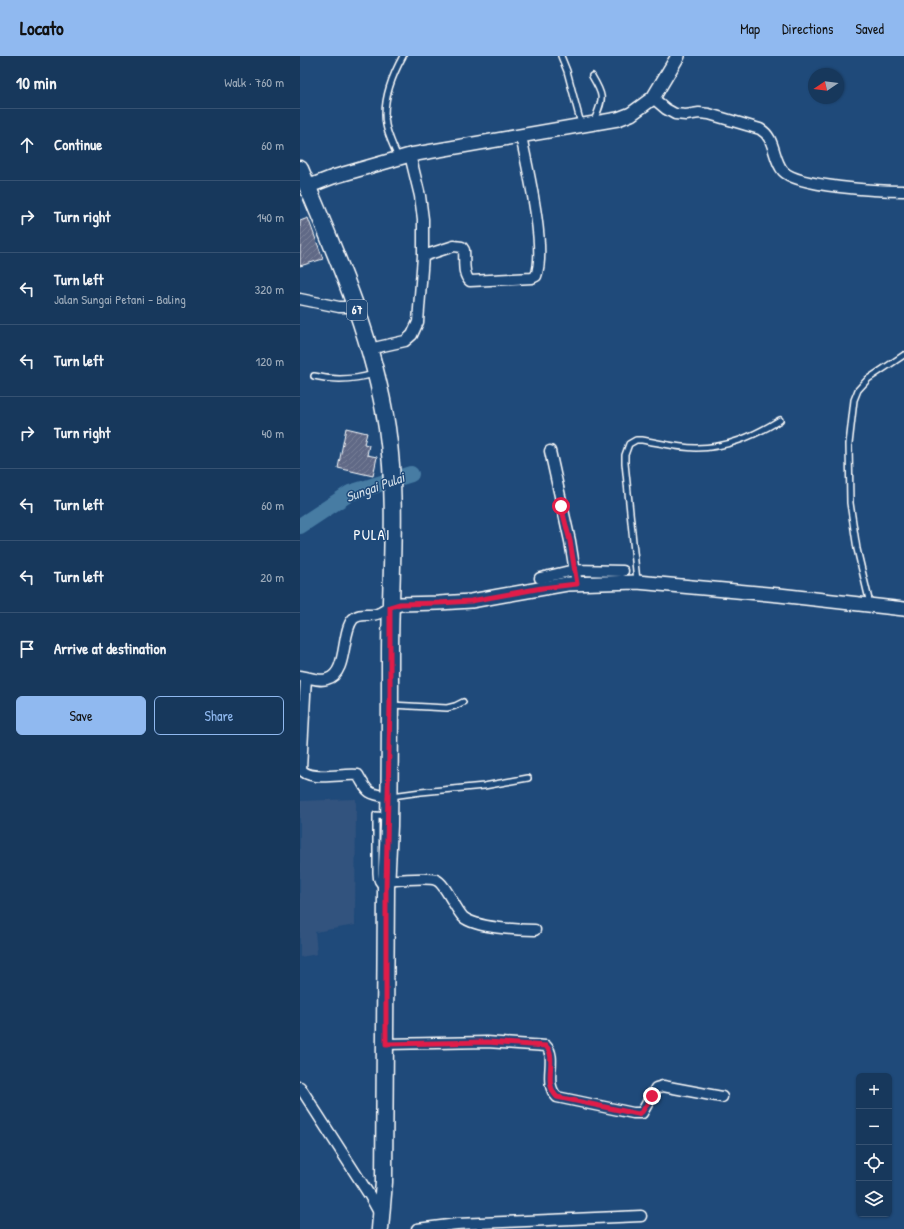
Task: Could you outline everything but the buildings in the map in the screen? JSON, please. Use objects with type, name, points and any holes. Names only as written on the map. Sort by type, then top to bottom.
[{"type":"main road","name":"67","points":[[300,169],[357,307],[376,374],[387,428],[390,458],[392,505],[389,816],[386,884],[384,1182],[380,1222]]},
{"type":"main road","name":"67","points":[[384,1182],[389,1229]]},
{"type":"street","points":[[307,187],[333,177],[404,157],[618,118],[631,114],[653,98],[678,56]]},
{"type":"street","points":[[653,98],[666,109],[675,114],[709,114],[760,128],[771,140],[783,171],[787,175],[794,178],[834,186],[904,191]]},
{"type":"street","points":[[423,256],[454,246],[462,247],[464,250],[465,274],[467,279],[470,281],[532,278],[536,276],[539,268],[538,237],[533,196],[521,136]]},
{"type":"street","points":[[369,349],[401,343],[409,338],[419,316],[423,256],[423,219],[420,196],[404,157]]},
{"type":"street","points":[[300,299],[339,307],[357,307]]},
{"type":"street","points":[[550,451],[577,584]]},
{"type":"street","points":[[540,578],[574,570],[623,570]]},
{"type":"street","points":[[389,797],[374,795],[369,792],[358,775],[312,776],[303,772],[301,769],[303,676],[324,680],[335,675],[353,619],[359,615],[377,614],[390,607],[400,604],[471,601],[542,588],[577,584],[637,582],[739,591],[904,609]]},
{"type":"street","points":[[386,884],[434,879],[441,884],[462,916],[469,921],[482,925],[516,930],[535,930]]},
{"type":"street","points":[[386,1044],[487,1042],[546,1046],[550,1056],[551,1088],[557,1097],[633,1113],[642,1112],[656,1088],[663,1086],[722,1097]]},
{"type":"street","points":[[300,1087],[367,1190],[380,1222]]},
{"type":"street","points":[[418,1229],[456,1224],[490,1226],[562,1224],[641,1216]]},
{"type":"lane","points":[[403,56],[395,70],[385,111],[386,126],[404,157]]},
{"type":"lane","points":[[561,56],[587,123]]},
{"type":"lane","points":[[587,123],[602,100],[601,94],[592,76]]},
{"type":"lane","points":[[870,605],[857,549],[850,503],[849,444],[854,406],[858,390],[862,385],[868,379],[904,355]]},
{"type":"lane","points":[[314,376],[337,380],[376,374]]},
{"type":"lane","points":[[637,582],[625,463],[625,455],[629,444],[636,440],[642,440],[682,447],[708,447],[754,435],[780,420]]},
{"type":"lane","points":[[390,705],[446,708],[456,706],[463,702]]},
{"type":"lane","points":[[389,797],[421,792],[484,786],[528,778]]},
{"type":"shaded area","points":[[356,799],[355,925],[315,932],[317,954],[300,957],[300,801]]},
{"type":"waterway","name":"Sungai Pulai","points":[[300,526],[350,493],[411,474]]},
{"type":"district","name":"PULAI","points":[[372,535]]},
{"type":"route","points":[[561,506],[570,541],[577,584],[542,588],[471,601],[400,604],[390,607],[389,825],[386,887],[386,1044],[487,1042],[546,1046],[550,1056],[551,1088],[557,1097],[640,1114],[652,1096]]}]
